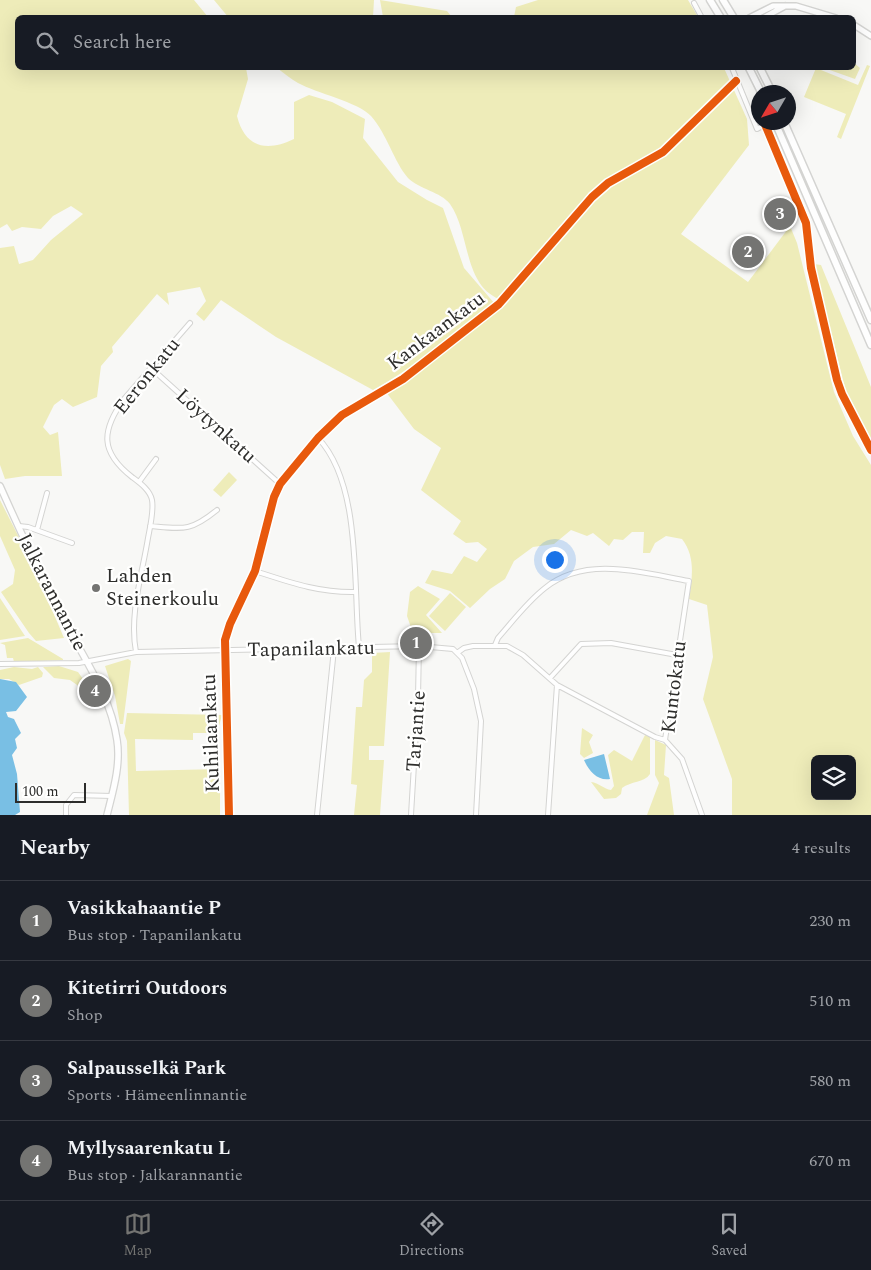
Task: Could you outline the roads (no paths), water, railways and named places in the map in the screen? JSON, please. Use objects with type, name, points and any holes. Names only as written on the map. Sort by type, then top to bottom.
[{"type":"main road","points":[[710,0],[719,15]]},
{"type":"main road","points":[[724,0],[732,15]]},
{"type":"main road","points":[[750,70],[758,85]]},
{"type":"main road","points":[[761,70],[768,85]]},
{"type":"main road","points":[[778,130],[871,345]]},
{"type":"main road","points":[[788,130],[871,320]]},
{"type":"main road","name":"Jalkarannantie","points":[[0,486],[66,625],[87,661],[108,704],[117,742],[117,761],[107,815]]},
{"type":"street","points":[[783,0],[785,6]]},
{"type":"street","points":[[694,3],[700,15]]},
{"type":"street","points":[[755,15],[773,6],[811,9],[828,15]]},
{"type":"street","points":[[768,15],[785,6]]},
{"type":"street","points":[[856,27],[871,36]]},
{"type":"street","points":[[733,70],[751,115]]},
{"type":"street","name":"Kankaankatu","points":[[225,650],[226,632],[256,571],[274,497],[280,484],[318,438],[342,415],[403,379],[499,304],[592,196],[608,183],[663,152],[736,81]]},
{"type":"street","name":"Eeronkatu","points":[[136,652],[133,633],[134,614],[150,526],[152,501],[148,491],[119,467],[110,453],[107,436],[115,411],[190,324]]},
{"type":"street","name":"Löytynkatu","points":[[151,368],[280,484]]},
{"type":"street","points":[[318,438],[330,456],[349,510],[359,648]]},
{"type":"street","points":[[139,482],[156,459]]},
{"type":"street","points":[[37,530],[47,493]]},
{"type":"street","points":[[150,526],[183,528],[196,526],[217,510]]},
{"type":"street","points":[[19,526],[37,530],[72,543]]},
{"type":"street","name":"Kuntokatu","points":[[495,645],[498,638],[546,586],[570,574],[597,568],[622,569],[689,580],[665,740],[682,758],[702,815]]},
{"type":"street","points":[[256,571],[312,589],[356,592]]},
{"type":"street","points":[[550,678],[581,644],[611,643],[677,655]]},
{"type":"street","points":[[476,815],[481,721],[474,688],[462,658],[457,653],[464,648],[502,644],[514,649],[557,685],[655,737],[665,740]]},
{"type":"street","name":"Tapanilankatu","points":[[0,664],[87,661],[136,652],[419,646],[444,647],[457,653]]},
{"type":"street","name":"Tarjantie","points":[[411,815],[419,646]]},
{"type":"street","points":[[318,815],[334,649]]},
{"type":"street","name":"Kuhilaankatu","points":[[225,650],[229,815]]},
{"type":"street","points":[[548,815],[557,685]]},
{"type":"street","points":[[66,815],[66,805],[74,795],[112,796]]},
{"type":"water","points":[[0,679],[16,682],[27,697],[16,711],[6,712],[8,717],[14,719],[21,733],[15,739],[17,748],[12,755],[17,774],[20,812],[15,815],[0,815]]},
{"type":"water","points":[[604,754],[610,779],[597,777],[588,768],[584,760]]},
{"type":"place","name":"Salpausselkä Park","points":[[780,214]]},
{"type":"place","name":"Kitetirri Outdoors","points":[[748,252]]},
{"type":"place","name":"Lahden Steinerkoulu","points":[[96,588]]},
{"type":"place","name":"Vasikkahaantie P","points":[[416,643]]},
{"type":"place","name":"Myllysaarenkatu L","points":[[95,691]]}]
